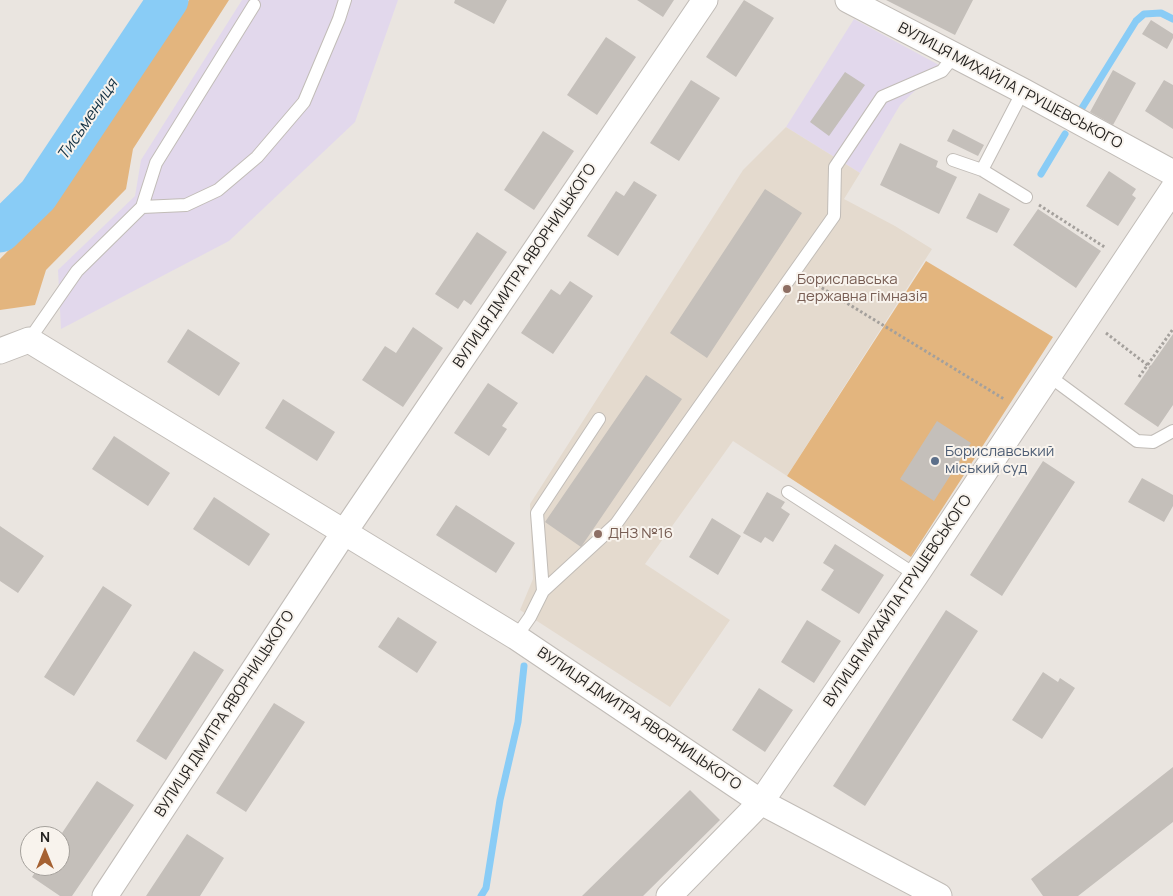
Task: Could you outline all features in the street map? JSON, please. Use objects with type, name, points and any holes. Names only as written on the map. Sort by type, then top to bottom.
[{"type":"street","name":"ВУЛИЦЯ ДМИТРА ЯВОРНИЦЬКОГО","points":[[105,896],[345,531],[705,0]]},
{"type":"street","name":"ВУЛИЦЯ МИХАЙЛА ГРУШЕВСЬКОГО","points":[[848,0],[1023,91],[1173,173]]},
{"type":"street","name":"ВУЛИЦЯ МИХАЙЛА ГРУШЕВСЬКОГО","points":[[669,896],[761,802],[1026,412],[1124,260],[1173,189]]},
{"type":"street","name":"ВУЛИЦЯ ДМИТРА ЯВОРНИЦЬКОГО","points":[[29,340],[516,637],[761,802],[939,896]]},
{"type":"street","points":[[0,351],[29,340]]},
{"type":"lane","points":[[142,207],[186,205],[218,190],[257,157],[304,102],[339,19],[345,0]]},
{"type":"lane","points":[[29,340],[77,271],[142,207],[156,163],[254,6]]},
{"type":"lane","points":[[516,637],[530,617],[543,591],[616,524],[834,216],[835,167],[882,97],[942,71],[954,56]]},
{"type":"lane","points":[[982,170],[1023,91]]},
{"type":"lane","points":[[953,160],[982,170],[1026,197]]},
{"type":"lane","points":[[1049,376],[1137,441],[1153,442],[1173,431]]},
{"type":"lane","points":[[543,591],[537,513],[599,418]]},
{"type":"lane","points":[[788,492],[916,575]]},
{"type":"path","points":[[1026,197],[1124,260]]},
{"type":"path","points":[[796,272],[1026,412]]},
{"type":"path","points":[[1139,377],[1149,366],[1173,329]]},
{"type":"path","points":[[1101,330],[1149,366]]},
{"type":"shaded area","points":[[189,0],[229,0],[133,149],[126,189],[46,270],[35,305],[0,310],[0,259],[51,207]]},
{"type":"shaded area","points":[[242,0],[398,0],[355,122],[229,241],[61,329],[58,270],[135,196],[141,160]]},
{"type":"shaded area","points":[[854,19],[939,65],[945,77],[921,85],[900,105],[860,173],[786,127]]},
{"type":"shaded area","points":[[786,127],[860,173],[844,199],[895,226],[932,249],[787,476],[733,441],[645,564],[730,620],[670,707],[520,610],[533,579],[530,504],[743,170]]},
{"type":"shaded area","points":[[926,261],[1053,337],[911,557],[787,476]]},
{"type":"building","points":[[455,0],[507,0],[494,24],[454,3]]},
{"type":"building","points":[[637,0],[674,0],[663,17]]},
{"type":"building","points":[[744,0],[774,18],[736,77],[706,57]]},
{"type":"building","points":[[886,0],[973,0],[955,35]]},
{"type":"building","points":[[1151,20],[1173,34],[1167,49],[1142,34]]},
{"type":"building","points":[[606,37],[636,57],[597,115],[567,95]]},
{"type":"building","points":[[1113,70],[1136,83],[1113,125],[1090,112]]},
{"type":"building","points":[[845,72],[865,85],[829,136],[810,122]]},
{"type":"building","points":[[691,80],[720,98],[679,161],[650,143]]},
{"type":"building","points":[[1164,80],[1173,85],[1173,129],[1145,111]]},
{"type":"building","points":[[953,129],[984,145],[978,156],[947,141]]},
{"type":"building","points":[[543,131],[574,151],[534,210],[504,190]]},
{"type":"building","points":[[900,143],[938,161],[936,167],[957,177],[939,214],[880,185]]},
{"type":"building","points":[[1109,171],[1136,189],[1132,195],[1136,198],[1118,226],[1086,206]]},
{"type":"building","points":[[634,181],[657,195],[618,256],[587,236],[616,191],[624,196]]},
{"type":"building","name":"Бориславська державна гімназія","points":[[765,189],[802,213],[707,358],[670,333]]},
{"type":"building","points":[[979,193],[1010,209],[997,233],[966,218]]},
{"type":"building","points":[[1038,209],[1101,251],[1076,288],[1013,245]]},
{"type":"building","points":[[477,232],[507,252],[471,305],[464,300],[458,309],[435,294]]},
{"type":"building","points":[[570,281],[593,296],[553,354],[521,333],[551,289],[560,295]]},
{"type":"building","points":[[413,327],[443,348],[403,407],[362,380],[385,346],[396,353]]},
{"type":"building","points":[[188,329],[240,363],[219,396],[167,362]]},
{"type":"building","points":[[1173,334],[1173,405],[1158,427],[1124,404]]},
{"type":"building","points":[[646,375],[682,399],[581,547],[545,522]]},
{"type":"building","points":[[488,383],[518,403],[502,426],[507,429],[489,456],[454,433]]},
{"type":"building","points":[[283,399],[335,432],[317,461],[265,428]]},
{"type":"building","name":"Бориславський міський суд","points":[[937,421],[971,443],[934,501],[900,479]]},
{"type":"building","points":[[114,436],[170,473],[148,506],[92,469]]},
{"type":"building","points":[[1043,461],[1075,482],[1002,596],[970,575]]},
{"type":"building","points":[[1142,478],[1173,495],[1173,506],[1164,522],[1128,502]]},
{"type":"building","points":[[767,492],[785,502],[781,508],[790,514],[773,542],[765,537],[761,543],[743,533]]},
{"type":"building","points":[[214,497],[270,534],[249,566],[193,529]]},
{"type":"building","points":[[456,505],[515,543],[496,573],[436,535]]},
{"type":"building","points":[[712,518],[741,536],[718,575],[689,557]]},
{"type":"building","points":[[0,526],[44,556],[18,593],[0,581]]},
{"type":"building","points":[[835,544],[884,575],[859,614],[821,590],[834,570],[823,563]]},
{"type":"building","points":[[103,586],[132,605],[74,696],[44,677]]},
{"type":"building","points":[[946,610],[978,631],[865,806],[833,786]]},
{"type":"building","points":[[398,617],[437,642],[417,673],[378,647]]},
{"type":"building","points":[[807,620],[841,641],[814,683],[781,662]]},
{"type":"building","points":[[194,651],[224,670],[166,760],[136,741]]},
{"type":"building","points":[[1043,672],[1058,682],[1060,678],[1075,688],[1042,739],[1012,720]]},
{"type":"building","points":[[759,688],[793,710],[765,752],[732,730]]},
{"type":"building","points":[[274,703],[305,722],[246,812],[216,793]]},
{"type":"building","points":[[1173,767],[1173,822],[1078,896],[1043,896],[1031,879]]},
{"type":"building","points":[[97,781],[134,805],[72,896],[60,896],[32,877],[70,876],[70,826],[67,826]]},
{"type":"building","points":[[690,790],[720,820],[643,896],[582,896]]},
{"type":"building","points":[[187,834],[224,858],[200,896],[146,896]]},
{"type":"waterway","name":"Тисьмениця","points":[[0,232],[38,195],[168,0]]},
{"type":"waterway","points":[[1082,108],[1136,21],[1144,14],[1161,13],[1173,19]]},
{"type":"waterway","points":[[1041,174],[1065,134]]},
{"type":"waterway","points":[[481,896],[486,888],[500,800],[518,722],[524,666]]},
{"type":"place","name":"Бориславська державна гімназія","points":[[787,289]]},
{"type":"place","name":"Бориславський міський суд","points":[[935,461]]},
{"type":"place","name":"ДНЗ №16","points":[[598,534]]}]
